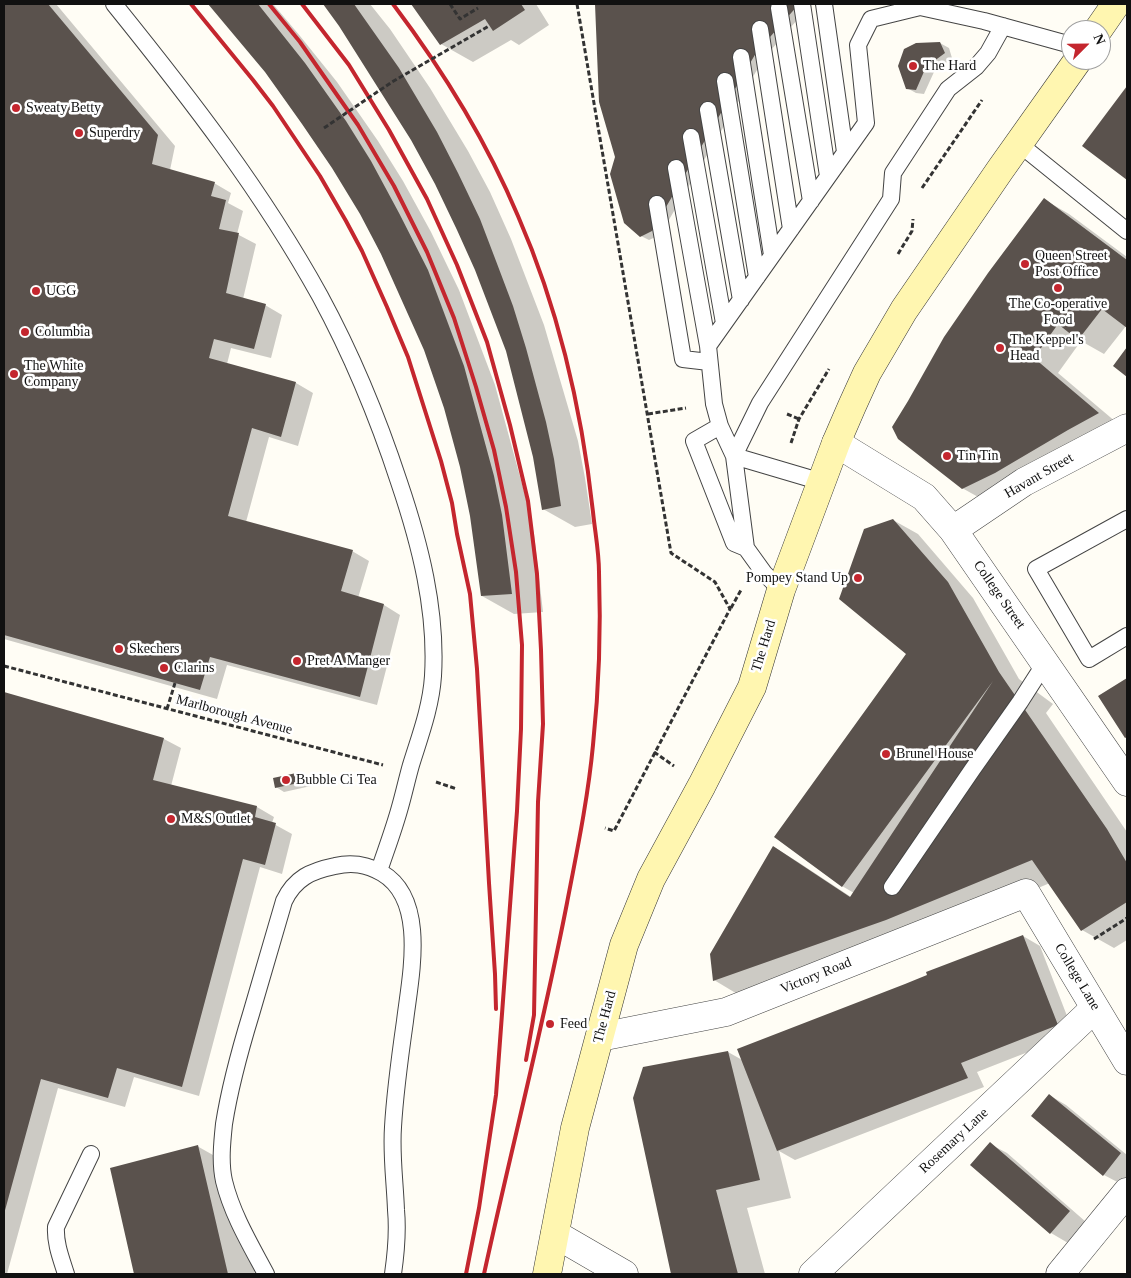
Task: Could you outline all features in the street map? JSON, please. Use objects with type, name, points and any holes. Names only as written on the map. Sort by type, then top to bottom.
[{"type":"main road","points":[[1105,20],[1116,4]]},
{"type":"main road","name":"The Hard","points":[[547,1274],[575,1128],[627,937],[651,879],[752,687],[781,590],[836,443],[867,373],[904,310],[1018,143],[1071,70]]},
{"type":"street","points":[[1120,4],[1127,6]]},
{"type":"street","name":"Havant Street","points":[[953,530],[1024,482],[1127,428]]},
{"type":"street","name":"College Street","points":[[836,443],[924,497],[953,530],[1127,781]]},
{"type":"street","name":"Victory Road","points":[[600,1037],[726,1012],[1026,893]]},
{"type":"street","name":"College Lane","points":[[1026,893],[1127,1061]]},
{"type":"street","name":"Rosemary Lane","points":[[813,1274],[1095,1008]]},
{"type":"street","points":[[1060,1274],[1127,1194]]},
{"type":"street","points":[[555,1234],[624,1274]]},
{"type":"lane","points":[[114,4],[173,77],[216,135],[285,236],[320,297],[360,378],[381,428],[416,536],[426,580],[432,629],[433,676],[428,711],[400,808],[379,871]]},
{"type":"lane","points":[[802,4],[828,176]]},
{"type":"lane","points":[[824,4],[845,152]]},
{"type":"lane","points":[[708,354],[724,323],[866,123],[858,45],[871,19],[920,7],[1003,26],[1061,42]]},
{"type":"lane","points":[[779,8],[811,201]]},
{"type":"lane","points":[[734,456],[760,403],[891,199],[893,173],[948,89],[976,67],[988,53],[1003,26]]},
{"type":"lane","points":[[760,29],[791,229]]},
{"type":"lane","points":[[741,57],[772,255]]},
{"type":"lane","points":[[725,82],[757,277]]},
{"type":"lane","points":[[708,110],[741,300]]},
{"type":"lane","points":[[691,137],[724,323]]},
{"type":"lane","points":[[1018,143],[1127,231]]},
{"type":"lane","points":[[676,168],[708,354],[714,404],[720,426],[734,456],[746,548],[764,572],[781,590]]},
{"type":"lane","points":[[657,204],[683,359],[708,354]]},
{"type":"lane","points":[[720,426],[694,441],[734,543],[746,548]]},
{"type":"lane","points":[[734,456],[822,482]]},
{"type":"lane","points":[[1127,519],[1036,569],[1089,659],[1127,636]]},
{"type":"lane","points":[[892,887],[1020,702],[1045,662]]},
{"type":"lane","points":[[266,1274],[240,1226],[224,1180],[222,1139],[228,1103],[237,1061],[284,901],[292,887],[309,874],[340,864],[351,863],[369,866],[395,883],[409,910],[412,936],[412,956],[392,1140],[392,1169],[396,1211],[393,1274]]},
{"type":"lane","points":[[66,1274],[56,1244],[56,1227],[91,1154]]},
{"type":"path","points":[[450,4],[460,19],[478,8]]},
{"type":"path","points":[[577,4],[671,553],[715,582],[730,609]]},
{"type":"path","points":[[324,128],[392,82],[489,26]]},
{"type":"path","points":[[920,190],[987,94]]},
{"type":"path","points":[[896,257],[912,231],[913,214]]},
{"type":"path","points":[[790,448],[799,419],[830,368]]},
{"type":"path","points":[[648,414],[695,406]]},
{"type":"path","points":[[605,828],[614,831],[741,590]]},
{"type":"path","name":"Marlborough Avenue","points":[[4,666],[409,772],[457,789]]},
{"type":"path","points":[[167,709],[175,683]]},
{"type":"path","points":[[1065,957],[1127,918]]},
{"type":"pier","points":[[148,4],[475,4],[493,31],[540,7],[556,64],[573,154],[600,329],[610,582],[448,599],[418,450],[387,362],[346,280],[350,277],[311,212],[305,215],[230,105]]},
{"type":"building","points":[[4,4],[48,4],[158,135],[152,164],[215,182],[211,196],[226,200],[219,229],[239,233],[226,293],[266,304],[254,349],[214,339],[209,358],[296,382],[281,437],[252,428],[228,516],[353,550],[341,591],[384,604],[360,697],[210,657],[200,690],[4,635]]},
{"type":"building","points":[[208,4],[258,4],[305,63],[346,121],[371,161],[399,213],[428,270],[464,366],[494,476],[502,515],[512,594],[481,596],[470,516],[460,467],[444,408],[424,350],[381,254],[360,214],[302,124],[265,72]]},
{"type":"building","points":[[323,4],[354,4],[399,68],[437,132],[480,219],[513,306],[526,348],[546,422],[561,506],[542,510],[533,457],[506,351],[475,270],[457,230],[411,140]]},
{"type":"building","points":[[411,4],[521,4],[525,10],[493,31],[485,19],[440,45]]},
{"type":"building","points":[[595,4],[799,4],[756,53],[652,231],[640,237],[624,223],[610,174],[615,157],[599,102]]},
{"type":"building","name":"The Hard","points":[[940,42],[945,53],[926,67],[916,90],[906,89],[898,66],[904,49],[916,43]]},
{"type":"building","points":[[1127,86],[1127,180],[1082,146]]},
{"type":"building","points":[[1044,198],[1127,260],[1127,328],[1102,309],[1078,340],[1058,324],[1034,358],[1099,413],[995,473],[962,489],[898,439],[892,427],[944,337],[988,273]]},
{"type":"building","name":"The Co-operative Food","points":[[1127,347],[1127,377],[1113,366]]},
{"type":"building","points":[[893,519],[948,582],[999,672],[1107,829],[1127,863],[1127,902],[1081,931],[1032,860],[886,920],[713,981],[710,954],[773,846],[850,897],[993,681],[842,887],[774,837],[906,654],[839,599],[864,529]]},
{"type":"building","points":[[1127,678],[1127,737],[1125,738],[1098,696]]},
{"type":"building","points":[[4,692],[164,738],[153,780],[257,806],[255,817],[276,823],[265,865],[243,859],[182,1087],[117,1068],[108,1098],[41,1079],[4,1214]]},
{"type":"building","points":[[301,772],[303,782],[275,788],[273,778]]},
{"type":"building","points":[[1023,935],[1058,1025],[961,1063],[968,1078],[777,1151],[737,1049],[905,984],[927,975],[926,972]]},
{"type":"building","points":[[728,1051],[760,1180],[716,1190],[738,1274],[671,1274],[633,1098],[643,1067]]},
{"type":"building","points":[[1049,1094],[1121,1153],[1103,1176],[1031,1116]]},
{"type":"building","points":[[990,1142],[1070,1211],[1050,1234],[970,1165]]},
{"type":"building","points":[[198,1145],[228,1274],[134,1274],[110,1168]]},
{"type":"railway","points":[[191,4],[273,106],[320,176],[346,221],[362,251],[408,357],[441,461],[452,503],[470,594],[477,669],[496,1009]]},
{"type":"railway","points":[[269,4],[300,42],[358,125],[394,186],[427,252],[454,318],[476,387],[494,450],[506,507],[516,572],[522,645],[521,729],[517,811],[496,1095],[479,1208],[466,1274]]},
{"type":"railway","points":[[302,4],[349,65],[389,130],[427,199],[457,265],[487,342],[510,425],[528,501],[537,574],[543,724],[538,802],[534,1015],[526,1060]]},
{"type":"railway","points":[[393,4],[429,54],[462,106],[492,160],[533,252],[567,361],[582,436],[598,557],[600,615],[598,681],[591,765],[585,805],[548,996],[484,1274]]},
{"type":"place","name":"The Hard","points":[[913,66]]},
{"type":"place","name":"Sweaty Betty","points":[[16,108]]},
{"type":"place","name":"Superdry","points":[[79,133]]},
{"type":"place","name":"Queen Street Post Office","points":[[1025,264]]},
{"type":"place","name":"The Co-operative Food","points":[[1058,288]]},
{"type":"place","name":"UGG","points":[[36,291]]},
{"type":"place","name":"Columbia","points":[[25,332]]},
{"type":"place","name":"The Keppel's Head","points":[[1000,348]]},
{"type":"place","name":"The White Company","points":[[14,374]]},
{"type":"place","name":"Tin Tin","points":[[947,456]]},
{"type":"place","name":"Pompey Stand Up","points":[[858,578]]},
{"type":"place","name":"Skechers","points":[[119,649]]},
{"type":"place","name":"Pret A Manger","points":[[297,661]]},
{"type":"place","name":"Clarins","points":[[164,668]]},
{"type":"place","name":"Brunel House","points":[[886,754]]},
{"type":"place","name":"Bubble Ci Tea","points":[[286,780]]},
{"type":"place","name":"M&S Outlet","points":[[171,819]]},
{"type":"place","name":"Feed","points":[[550,1024]]}]
